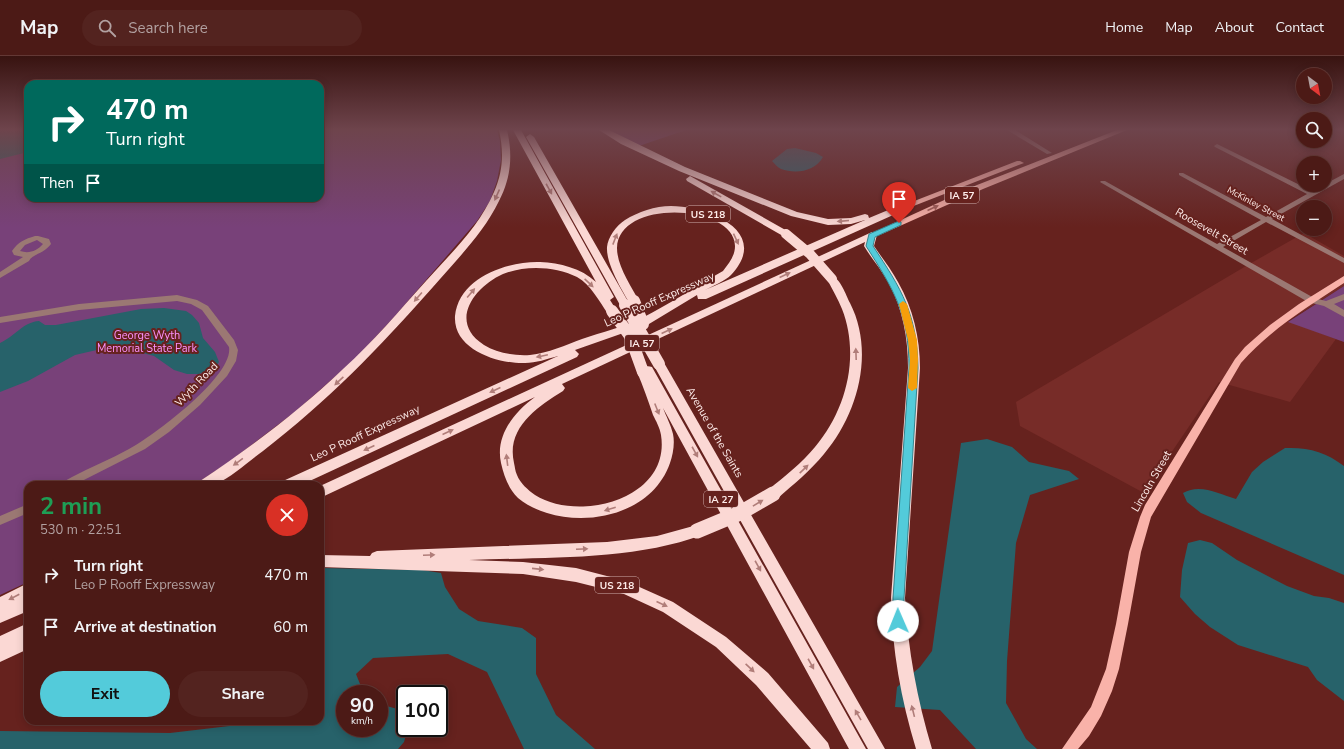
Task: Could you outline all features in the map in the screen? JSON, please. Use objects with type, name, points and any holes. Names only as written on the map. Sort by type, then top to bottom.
[{"type":"highway","points":[[210,481],[297,417],[367,354],[463,247],[486,217],[500,189],[507,162]]},
{"type":"highway","name":"IA 27","points":[[536,162],[622,307],[630,336],[799,626],[858,749]]},
{"type":"highway","name":"IA 27","points":[[544,162],[622,307],[650,369]]},
{"type":"highway","points":[[324,560],[573,550],[639,545],[657,542],[698,531],[740,513],[774,494],[789,482],[820,452],[839,424],[851,393],[857,365],[854,332],[844,302],[832,279],[810,254],[786,234],[661,162]]},
{"type":"highway","points":[[670,162],[804,218],[828,222],[844,222],[908,205]]},
{"type":"highway","name":"Leo P Rooff Expressway","points":[[297,481],[645,321],[908,205]]},
{"type":"highway","name":"US 218","points":[[622,307],[615,260],[612,250],[614,239],[624,225],[646,213],[678,209],[709,215],[722,221],[733,232],[739,243],[739,255],[727,273],[645,321]]},
{"type":"highway","points":[[872,235],[869,246],[892,281],[905,308],[911,331],[913,350],[914,368],[898,598],[898,621],[904,672],[924,749]]},
{"type":"highway","name":"IA 57","points":[[324,490],[872,235]]},
{"type":"highway","points":[[622,307],[581,276],[560,267],[532,265],[505,270],[478,285],[467,298],[460,317],[466,336],[477,347],[492,354],[520,359],[544,357],[645,321]]},
{"type":"highway","points":[[620,353],[537,402],[516,423],[507,444],[506,460],[510,476],[525,495],[539,504],[565,513],[584,514],[614,508],[631,500],[646,489],[665,461],[667,443],[650,369]]},
{"type":"highway","name":"US 218","points":[[324,560],[530,568],[576,574],[626,588],[668,607],[721,642],[762,679],[822,749]]},
{"type":"highway","points":[[0,604],[24,592]]},
{"type":"highway","points":[[0,616],[24,606]]},
{"type":"highway","points":[[799,626],[878,749]]},
{"type":"highway","points":[[0,644],[24,632]]},
{"type":"highway","points":[[0,654],[24,644]]},
{"type":"main road","name":"Leo P Rooff Expressway","points":[[908,205],[1031,162]]},
{"type":"main road","name":"IA 57","points":[[872,235],[1035,162]]},
{"type":"main road","name":"Lincoln Street","points":[[1073,748],[1093,717],[1110,681],[1115,663],[1135,550],[1143,521],[1149,508],[1246,350],[1262,335],[1311,300],[1344,279]]},
{"type":"street","points":[[1250,162],[1314,194]]},
{"type":"street","name":"McKinley Street","points":[[1181,174],[1344,261]]},
{"type":"street","points":[[1218,247],[1344,176]]},
{"type":"street","name":"Roosevelt Street","points":[[1103,182],[1311,300],[1327,304],[1344,314]]},
{"type":"street","points":[[0,275],[26,259],[28,255]]},
{"type":"street","points":[[1327,304],[1344,297]]},
{"type":"street","name":"Wyth Road","points":[[0,320],[79,307],[160,299],[183,299],[200,303],[208,309],[234,349],[233,358],[228,370],[172,425],[124,457],[74,481]]},
{"type":"street","points":[[0,521],[24,510]]},
{"type":"shaded area","points":[[1299,236],[1309,236],[1344,256],[1344,286],[1288,321],[1336,339],[1290,402],[1219,382],[1144,493],[1020,426],[1016,402]]},
{"type":"green space","name":"George Wyth Memorial State Park","points":[[0,162],[24,162],[24,202],[324,202],[324,162],[501,162],[497,181],[490,201],[477,221],[395,316],[355,359],[296,411],[229,462],[200,481],[24,481],[24,584],[0,595]]},
{"type":"green space","points":[[1344,286],[1344,342],[1288,322]]},
{"type":"water","points":[[773,162],[819,162],[810,169],[798,171],[786,171]]},
{"type":"water","points":[[164,308],[186,311],[192,315],[199,323],[203,338],[215,352],[219,362],[216,367],[199,374],[187,374],[174,370],[154,356],[128,349],[101,349],[75,355],[28,381],[0,392],[0,343],[28,324],[39,321],[45,325],[56,325],[141,309]]},
{"type":"water","points":[[987,439],[1012,447],[1029,462],[1069,471],[1079,479],[1030,495],[1016,543],[1007,661],[1006,703],[1026,739],[1037,749],[976,749],[940,710],[895,707],[897,687],[920,667],[932,651],[961,443]]},
{"type":"water","points":[[1285,448],[1301,448],[1316,451],[1330,457],[1344,466],[1344,575],[1201,513],[1187,502],[1183,493],[1196,489],[1210,490],[1236,499],[1252,472],[1263,462]]},
{"type":"water","points":[[1200,540],[1212,543],[1237,560],[1287,586],[1314,596],[1329,598],[1344,603],[1344,701],[1317,680],[1308,667],[1238,645],[1210,627],[1195,614],[1180,597],[1182,570],[1188,543]]},
{"type":"water","points":[[324,568],[422,570],[441,573],[445,587],[459,609],[478,621],[522,628],[536,638],[536,674],[556,715],[595,749],[524,749],[487,672],[448,654],[373,658],[356,674],[360,685],[336,685],[336,737],[388,737],[388,706],[396,709],[396,737],[405,737],[404,742],[398,749],[0,749],[0,731],[170,733],[238,725],[324,725]]},
{"type":"slow traffic","points":[[903,304],[912,340],[914,359],[912,388]]},
{"type":"route","points":[[898,621],[898,598],[914,359],[911,331],[905,308],[892,281],[869,246],[872,235],[899,223]]}]
